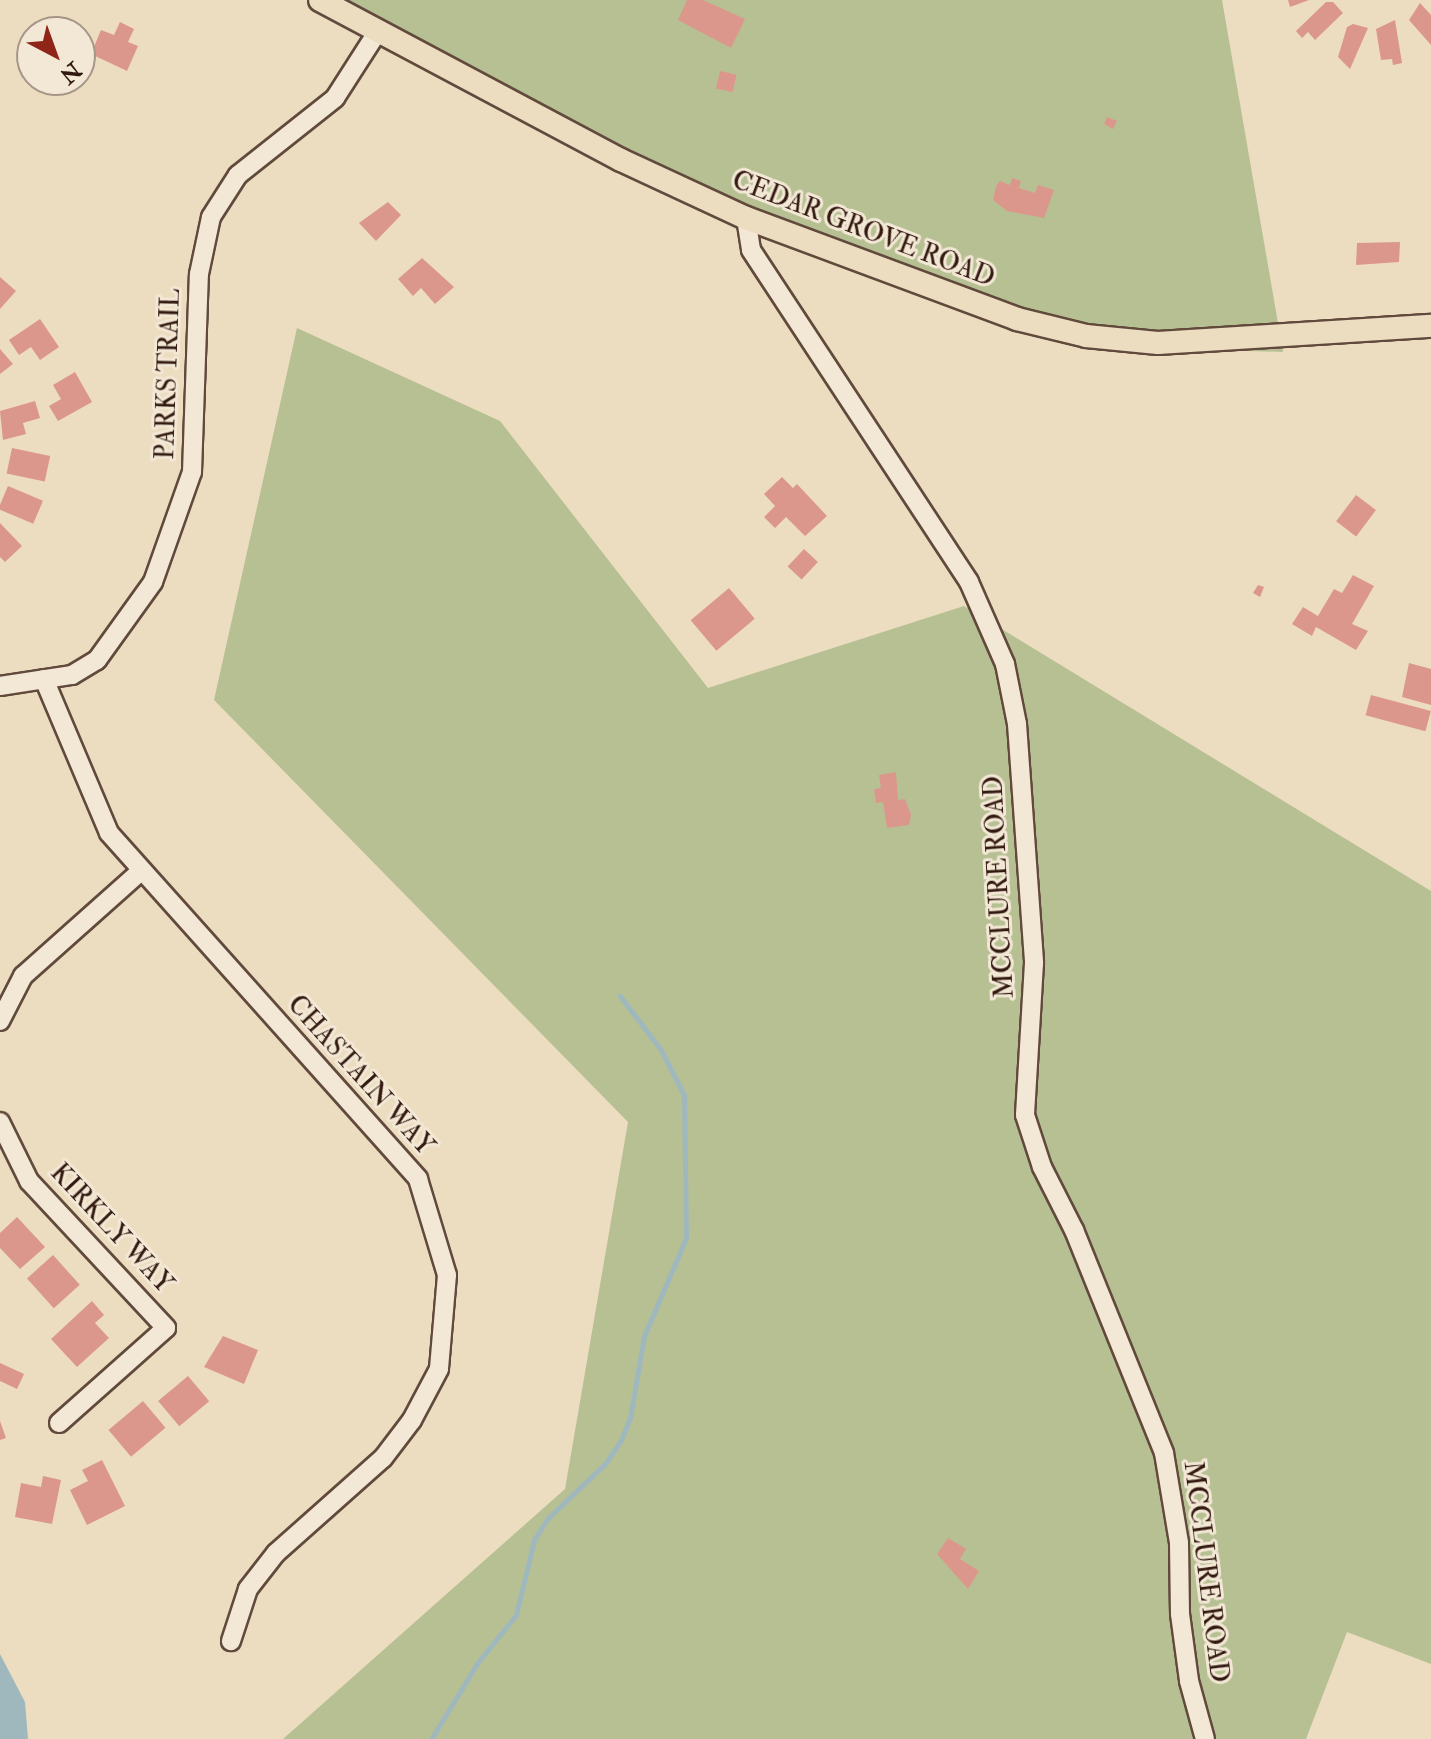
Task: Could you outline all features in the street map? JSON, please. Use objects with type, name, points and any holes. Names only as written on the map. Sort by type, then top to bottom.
[{"type":"main road","name":"CEDAR GROVE ROAD","points":[[320,0],[621,160],[746,218],[1017,319],[1086,336],[1158,343],[1229,341],[1431,326]]},
{"type":"street","name":"PARKS TRAIL","points":[[0,686],[72,675],[97,660],[153,582],[177,527],[192,472],[199,274],[211,217],[238,175],[335,98],[378,31]]},
{"type":"street","name":"MCCLURE ROAD","points":[[746,218],[751,250],[969,582],[1005,664],[1017,724],[1034,963],[1025,1115],[1042,1167],[1074,1230],[1164,1453],[1179,1543],[1180,1614],[1189,1681],[1205,1739]]},
{"type":"street","name":"CHASTAIN WAY","points":[[44,679],[109,833],[418,1179],[447,1275],[439,1369],[412,1420],[383,1458],[276,1553],[248,1589],[231,1641]]},
{"type":"street","points":[[0,1021],[23,976],[142,870]]},
{"type":"street","name":"KIRKLY WAY","points":[[0,1122],[29,1181],[166,1328],[59,1423]]},
{"type":"green space","points":[[308,0],[1222,0],[1283,352],[1089,346],[866,277]]},
{"type":"green space","points":[[297,328],[500,421],[708,688],[964,606],[1431,891],[1431,1664],[1347,1632],[1306,1739],[283,1739],[565,1489],[628,1122],[214,700]]},
{"type":"water","points":[[0,1654],[25,1702],[28,1739],[0,1739]]},
{"type":"building","points":[[687,0],[703,0],[745,19],[731,48],[678,20]]},
{"type":"building","points":[[1288,0],[1309,0],[1290,7]]},
{"type":"building","points":[[1326,2],[1333,2],[1343,13],[1315,40],[1308,32],[1302,38],[1296,31]]},
{"type":"building","points":[[1420,3],[1431,15],[1431,45],[1409,20]]},
{"type":"building","points":[[1395,20],[1402,63],[1393,65],[1392,59],[1381,60],[1376,29]]},
{"type":"building","points":[[120,22],[134,29],[128,42],[138,46],[127,71],[96,56],[96,42],[101,30],[114,35]]},
{"type":"building","points":[[1353,24],[1368,28],[1350,69],[1338,57],[1347,27]]},
{"type":"building","points":[[720,71],[737,75],[733,92],[716,89]]},
{"type":"building","points":[[1107,117],[1117,121],[1113,129],[1104,124]]},
{"type":"building","points":[[1012,178],[1021,181],[1019,188],[1035,193],[1038,185],[1054,190],[1044,218],[1007,211],[993,200],[1000,181],[1010,185]]},
{"type":"building","points":[[388,202],[401,215],[376,241],[359,223]]},
{"type":"building","points":[[1400,242],[1399,262],[1356,265],[1357,243]]},
{"type":"building","points":[[422,258],[454,287],[435,304],[421,288],[413,296],[398,279]]},
{"type":"building","points":[[0,277],[16,291],[0,309]]},
{"type":"building","points":[[40,319],[59,347],[40,360],[31,347],[19,355],[9,340]]},
{"type":"building","points":[[0,349],[13,364],[0,374]]},
{"type":"building","points":[[75,372],[92,402],[58,421],[49,406],[61,399],[53,385]]},
{"type":"building","points":[[35,401],[40,418],[23,423],[26,434],[3,440],[0,411]]},
{"type":"building","points":[[12,448],[50,456],[45,482],[7,473]]},
{"type":"building","points":[[782,477],[793,488],[797,484],[827,516],[805,536],[786,517],[775,528],[764,517],[775,506],[764,494]]},
{"type":"building","points":[[8,486],[43,501],[33,524],[0,510]]},
{"type":"building","points":[[1356,495],[1376,510],[1356,536],[1336,521]]},
{"type":"building","points":[[0,523],[22,546],[5,562],[0,557]]},
{"type":"building","points":[[804,549],[818,562],[802,580],[788,567]]},
{"type":"building","points":[[1353,575],[1374,586],[1352,624],[1368,631],[1356,650],[1316,627],[1312,636],[1292,624],[1303,607],[1318,616],[1334,589],[1342,593]]},
{"type":"building","points":[[1258,585],[1264,587],[1260,597],[1253,593]]},
{"type":"building","points":[[729,588],[755,619],[716,651],[691,620]]},
{"type":"building","points":[[1409,663],[1431,669],[1431,705],[1402,697]]},
{"type":"building","points":[[1371,695],[1431,711],[1425,731],[1366,715]]},
{"type":"building","points":[[896,772],[898,800],[905,799],[911,815],[909,825],[887,828],[883,802],[876,803],[874,789],[881,788],[879,775]]},
{"type":"building","points":[[17,1217],[45,1247],[20,1269],[0,1248],[0,1233]]},
{"type":"building","points":[[53,1255],[80,1285],[54,1308],[27,1278]]},
{"type":"building","points":[[92,1301],[104,1315],[95,1323],[109,1338],[77,1367],[51,1339]]},
{"type":"building","points":[[223,1336],[258,1350],[244,1384],[204,1367]]},
{"type":"building","points":[[0,1363],[24,1374],[17,1389],[0,1381]]},
{"type":"building","points":[[188,1376],[209,1401],[179,1426],[158,1401]]},
{"type":"building","points":[[143,1401],[165,1428],[131,1457],[109,1430]]},
{"type":"building","points":[[0,1421],[6,1438],[0,1440]]},
{"type":"building","points":[[102,1460],[125,1506],[87,1525],[70,1490],[88,1481],[82,1470]]},
{"type":"building","points":[[43,1476],[61,1480],[52,1524],[15,1517],[21,1483],[41,1487]]},
{"type":"building","points":[[948,1538],[966,1549],[960,1559],[979,1571],[968,1589],[937,1554]]},
{"type":"waterway","points":[[431,1739],[478,1662],[516,1615],[534,1540],[548,1518],[605,1464],[621,1440],[630,1418],[644,1336],[686,1238],[684,1095],[661,1050],[620,996]]}]
